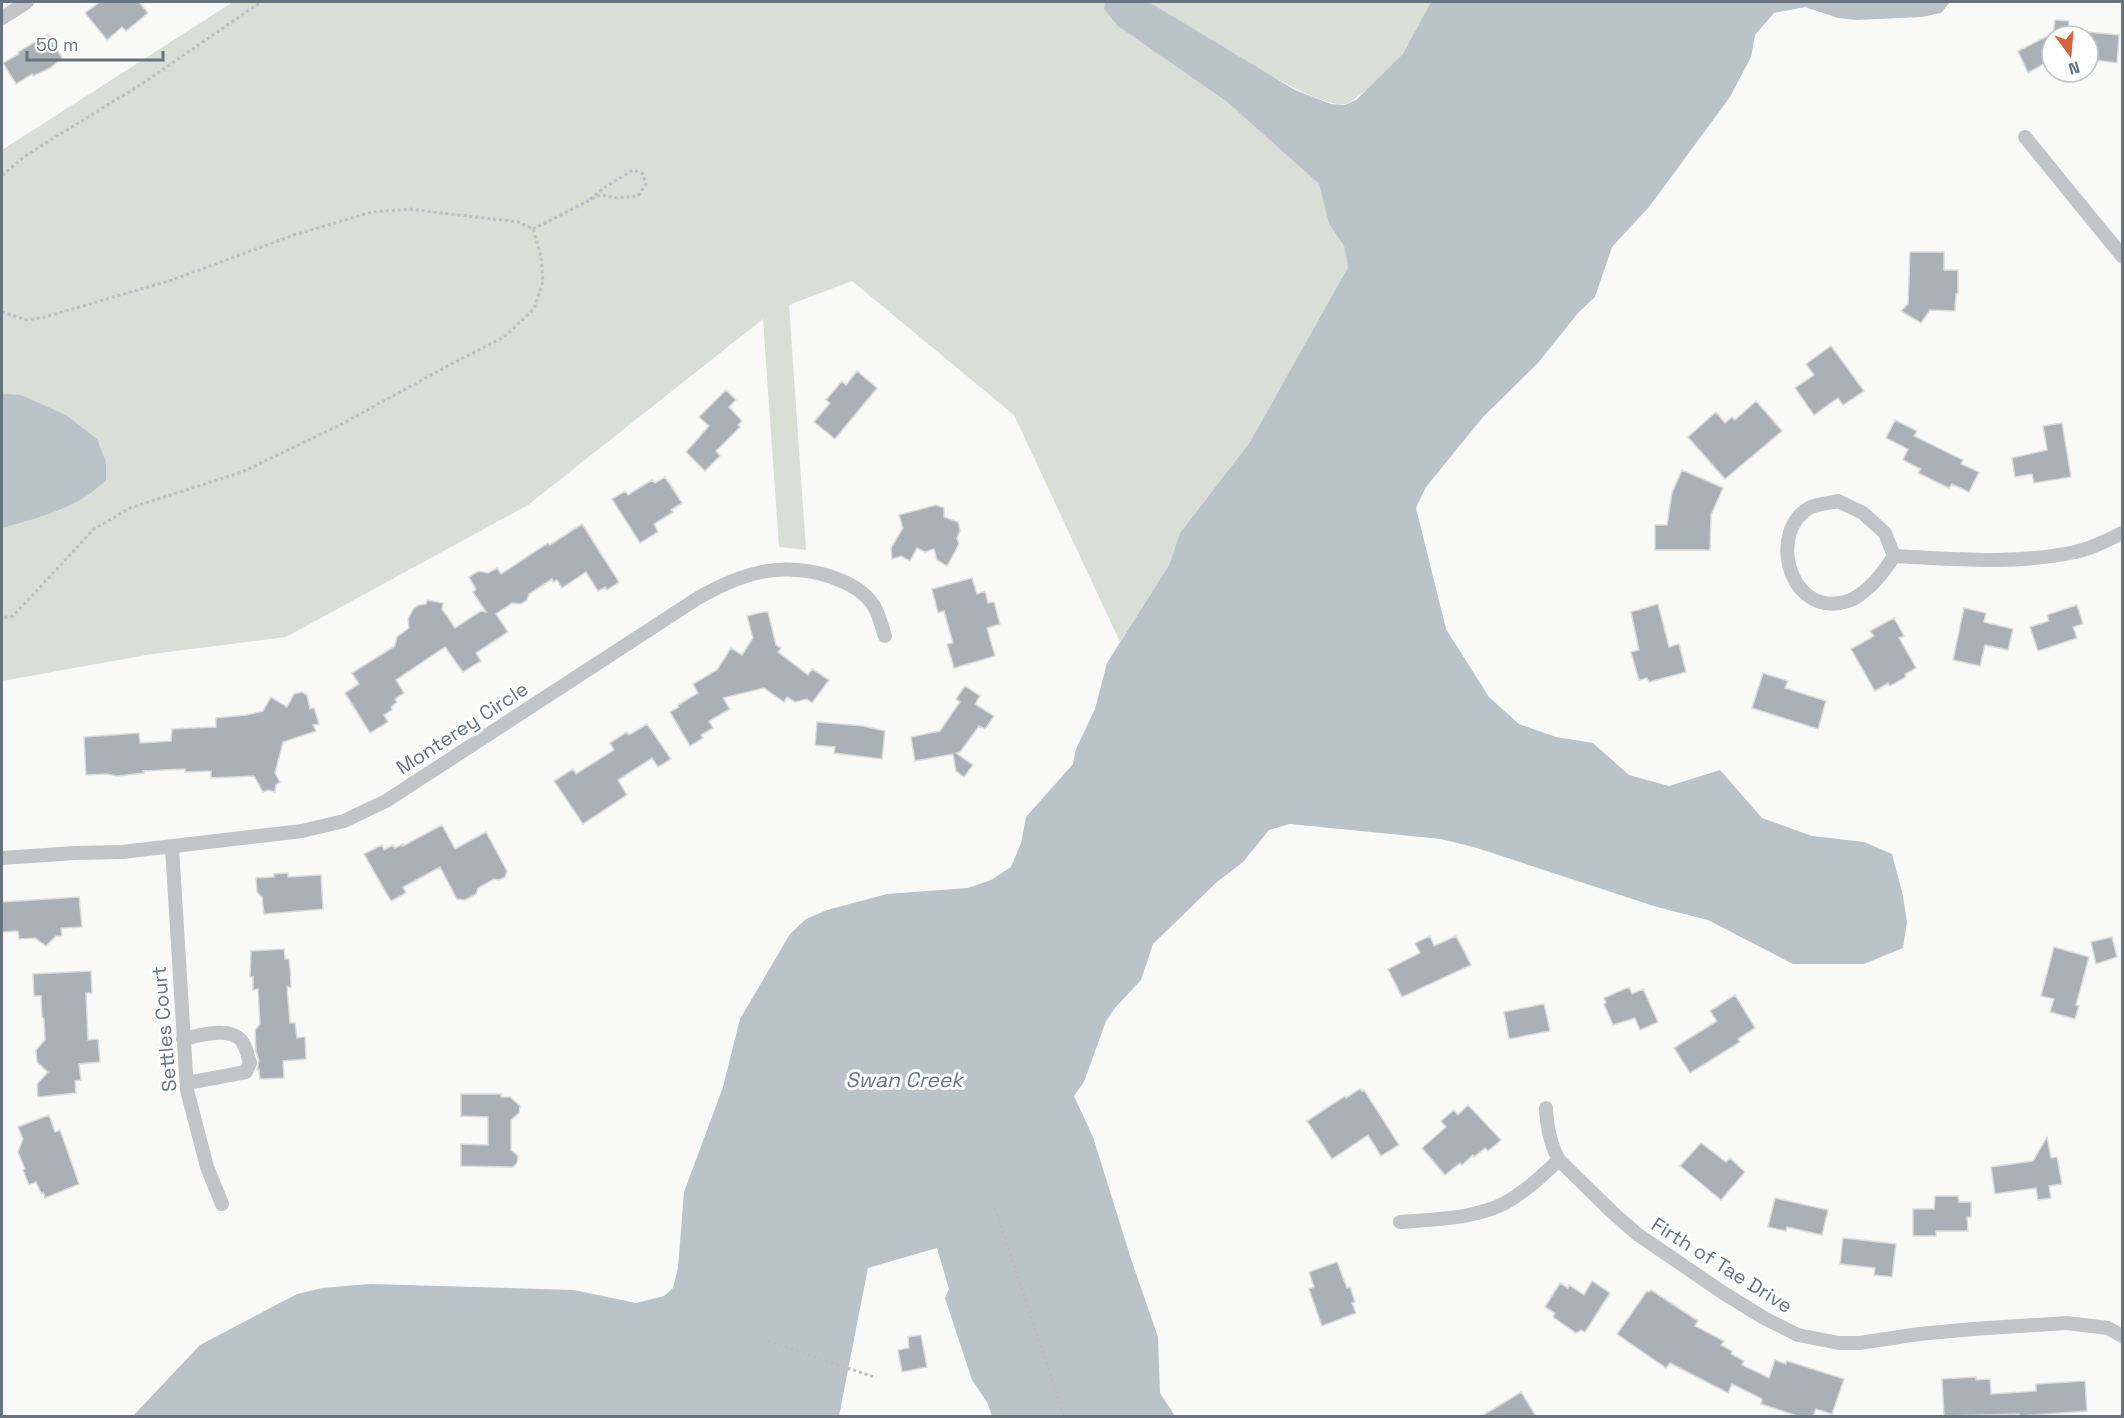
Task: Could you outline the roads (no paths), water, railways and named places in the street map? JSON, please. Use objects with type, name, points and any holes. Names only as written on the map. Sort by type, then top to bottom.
[{"type":"street","points":[[2,18],[27,2]]},
{"type":"street","points":[[2025,137],[2122,256]]},
{"type":"street","points":[[1838,501],[1863,513],[1880,528],[1885,533],[1894,556],[1867,590],[1851,601],[1831,604],[1812,600],[1798,586],[1789,568],[1787,541],[1794,522],[1810,507],[1838,501]]},
{"type":"street","points":[[1894,556],[2011,561],[2077,552],[2122,533]]},
{"type":"street","name":"Monterey Circle","points":[[2,858],[172,847],[302,831],[344,821],[370,809],[405,788],[718,586],[744,576],[776,568],[790,568],[814,571],[843,580],[865,594],[875,607],[885,636]]},
{"type":"street","name":"Settles Court","points":[[172,847],[187,1083],[207,1167],[222,1204]]},
{"type":"street","points":[[183,1039],[216,1033],[232,1035],[240,1040],[250,1063],[246,1072],[187,1083]]},
{"type":"street","name":"Firth of Tae Drive","points":[[1546,1108],[1548,1131],[1554,1152],[1559,1160],[1612,1212],[1637,1234],[1722,1292],[1764,1318],[1798,1335],[1839,1343],[1859,1344],[1952,1331],[2067,1323],[2109,1328],[2122,1336]]},
{"type":"street","points":[[1400,1222],[1473,1214],[1504,1203],[1524,1190],[1559,1160]]},
{"type":"water","name":"Swan Creek","points":[[1105,2],[1149,2],[1295,90],[1331,104],[1345,105],[1356,100],[1403,54],[1431,2],[1950,2],[1941,13],[1922,17],[1856,20],[1838,18],[1805,7],[1774,13],[1755,35],[1751,57],[1730,97],[1649,207],[1612,247],[1595,297],[1578,313],[1538,363],[1483,417],[1426,487],[1416,508],[1446,629],[1489,697],[1519,724],[1556,737],[1593,743],[1629,775],[1669,786],[1720,770],[1762,818],[1812,836],[1864,842],[1892,854],[1907,922],[1903,948],[1864,964],[1793,964],[1708,920],[1657,907],[1477,848],[1441,839],[1290,824],[1269,830],[1243,862],[1217,882],[1153,944],[1141,980],[1106,1021],[1084,1082],[1074,1096],[1093,1137],[1158,1337],[1160,1393],[1175,1416],[992,1416],[987,1402],[972,1380],[945,1298],[949,1289],[937,1248],[868,1268],[839,1416],[133,1416],[200,1345],[297,1294],[322,1288],[370,1284],[574,1290],[636,1303],[664,1296],[673,1288],[678,1268],[684,1192],[723,1087],[740,1019],[790,934],[806,919],[827,910],[887,894],[968,888],[991,880],[1011,867],[1021,843],[1026,817],[1073,764],[1076,749],[1095,709],[1107,663],[1169,565],[1180,533],[1250,442],[1348,267],[1344,246],[1329,224],[1319,184],[1226,101],[1118,26],[1104,9]]},
{"type":"water","points":[[2,394],[21,395],[66,415],[97,439],[106,462],[106,480],[83,498],[57,511],[2,528]]}]
